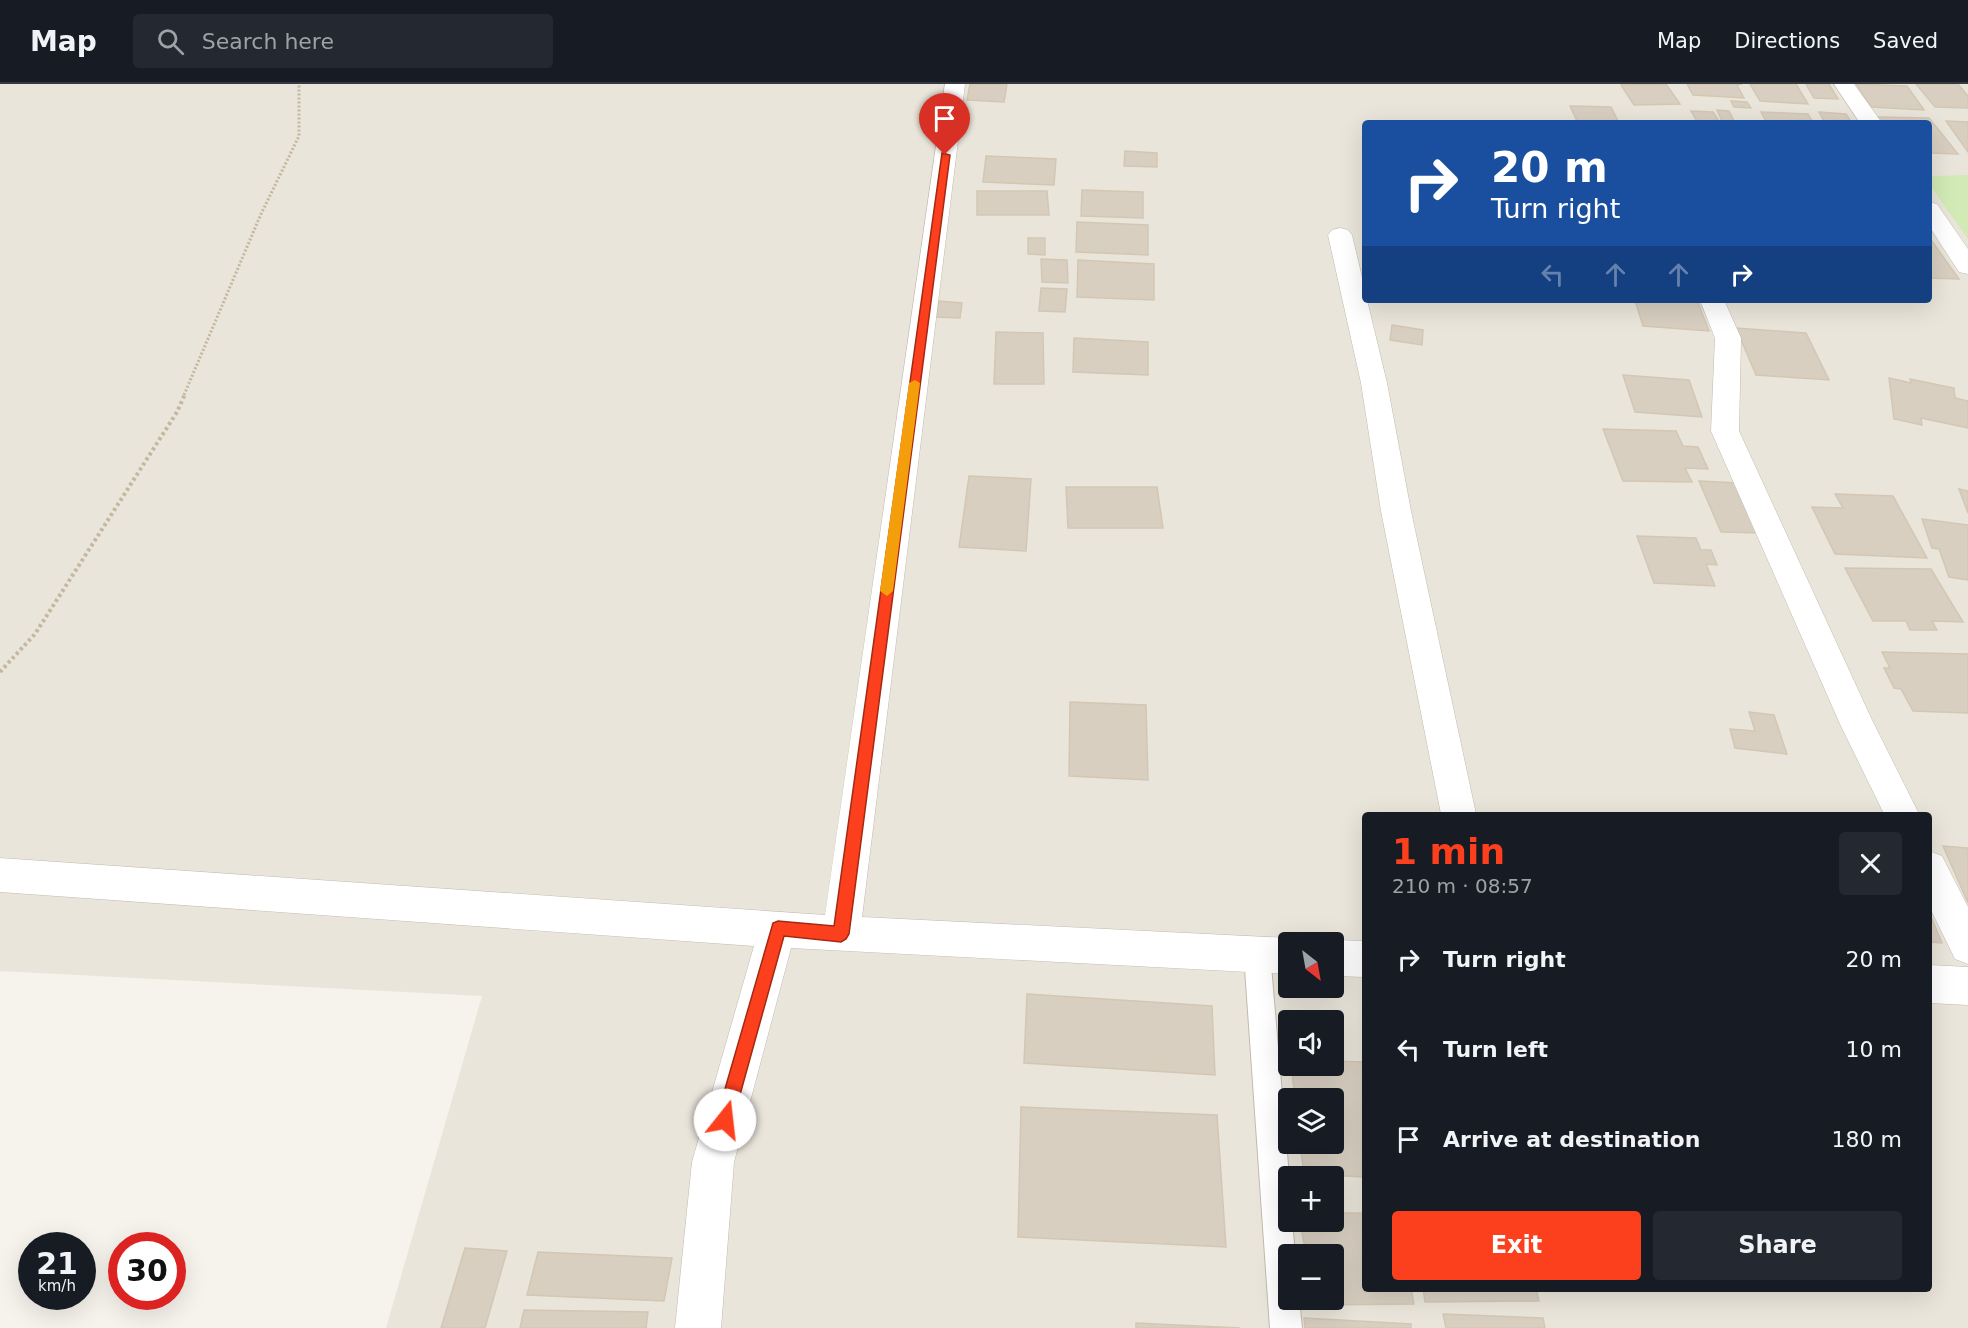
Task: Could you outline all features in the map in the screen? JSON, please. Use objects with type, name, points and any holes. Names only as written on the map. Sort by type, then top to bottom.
[{"type":"street","points":[[841,934],[955,84]]},
{"type":"street","points":[[1844,84],[1869,120]]},
{"type":"street","points":[[1932,213],[1968,267]]},
{"type":"street","points":[[1340,235],[1374,383],[1396,511],[1459,812]]},
{"type":"street","points":[[1713,303],[1728,338],[1725,431],[1857,724],[1901,812]]},
{"type":"street","points":[[1932,874],[1968,946]]},
{"type":"street","points":[[0,875],[841,934],[1273,955]]},
{"type":"street","points":[[698,1328],[713,1162],[778,928]]},
{"type":"street","points":[[1344,958],[1362,959]]},
{"type":"street","points":[[1932,984],[1968,986]]},
{"type":"lane","points":[[1273,955],[1286,1328]]},
{"type":"path","points":[[0,672],[35,634],[177,412],[261,214],[299,136],[299,84]]},
{"type":"shaded area","points":[[0,84],[1968,84],[1968,1328],[386,1328],[482,996],[0,971]]},
{"type":"green space","points":[[1968,175],[1968,239],[1932,188],[1932,176]]},
{"type":"building","points":[[970,84],[1007,84],[1004,102],[967,100]]},
{"type":"building","points":[[1666,84],[1680,104],[1634,105],[1621,85]]},
{"type":"building","points":[[1687,84],[1742,84],[1737,85],[1744,98],[1693,95]]},
{"type":"building","points":[[1750,84],[1796,84],[1808,104],[1760,101]]},
{"type":"building","points":[[1806,84],[1829,84],[1838,99],[1814,98]]},
{"type":"building","points":[[1856,84],[1907,86],[1924,110],[1871,107]]},
{"type":"building","points":[[1916,84],[1958,84],[1968,96],[1968,108],[1935,107]]},
{"type":"building","points":[[1731,101],[1747,102],[1751,108],[1734,107]]},
{"type":"building","points":[[1570,106],[1611,107],[1618,120],[1577,120]]},
{"type":"building","points":[[1717,110],[1729,111],[1734,120],[1722,120]]},
{"type":"building","points":[[1691,111],[1713,112],[1718,120],[1696,120]]},
{"type":"building","points":[[1761,112],[1808,114],[1811,120],[1765,120]]},
{"type":"building","points":[[1819,112],[1846,114],[1850,120],[1823,120]]},
{"type":"building","points":[[1876,117],[1929,118],[1931,120],[1878,120]]},
{"type":"building","points":[[1946,121],[1968,122],[1968,152]]},
{"type":"building","points":[[1932,122],[1958,154],[1932,153]]},
{"type":"building","points":[[1125,151],[1157,153],[1157,167],[1124,166]]},
{"type":"building","points":[[986,156],[1056,159],[1054,185],[983,182]]},
{"type":"building","points":[[1082,190],[1143,192],[1143,218],[1081,216]]},
{"type":"building","points":[[977,191],[1047,191],[1049,215],[977,215]]},
{"type":"building","points":[[1077,222],[1148,225],[1148,255],[1076,252]]},
{"type":"building","points":[[1028,238],[1045,238],[1045,255],[1028,254]]},
{"type":"building","points":[[1932,241],[1959,279],[1932,278]]},
{"type":"building","points":[[1041,259],[1067,260],[1068,283],[1042,282]]},
{"type":"building","points":[[1078,260],[1154,264],[1154,300],[1077,297]]},
{"type":"building","points":[[1041,288],[1067,289],[1065,312],[1039,311]]},
{"type":"building","points":[[939,301],[962,303],[960,318],[936,317]]},
{"type":"building","points":[[1636,303],[1698,303],[1709,331],[1643,326]]},
{"type":"building","points":[[1392,325],[1423,330],[1422,345],[1390,340]]},
{"type":"building","points":[[1736,328],[1806,333],[1829,380],[1756,375]]},
{"type":"building","points":[[996,332],[1043,333],[1044,384],[994,384]]},
{"type":"building","points":[[1074,338],[1148,342],[1148,375],[1073,372]]},
{"type":"building","points":[[1623,375],[1689,380],[1702,417],[1635,412]]},
{"type":"building","points":[[1889,378],[1911,383],[1910,379],[1954,388],[1955,398],[1968,401],[1968,428],[1921,418],[1922,425],[1894,419]]},
{"type":"building","points":[[1603,429],[1676,431],[1683,446],[1698,447],[1708,469],[1685,468],[1692,482],[1623,481]]},
{"type":"building","points":[[969,476],[1031,479],[1026,551],[959,547]]},
{"type":"building","points":[[1699,481],[1738,483],[1761,533],[1721,532]]},
{"type":"building","points":[[1066,487],[1157,487],[1163,528],[1068,528]]},
{"type":"building","points":[[1959,489],[1968,491],[1968,513]]},
{"type":"building","points":[[1835,494],[1893,496],[1927,558],[1835,554],[1812,507],[1843,508]]},
{"type":"building","points":[[1922,519],[1968,525],[1968,580],[1949,577],[1939,549],[1932,548]]},
{"type":"building","points":[[1637,536],[1696,538],[1701,550],[1711,550],[1717,565],[1706,564],[1715,586],[1654,583]]},
{"type":"building","points":[[1845,568],[1931,569],[1963,622],[1932,621],[1937,630],[1910,630],[1906,621],[1873,621]]},
{"type":"building","points":[[1882,652],[1968,654],[1968,713],[1913,711],[1901,689],[1894,688],[1884,668],[1890,668]]},
{"type":"building","points":[[1070,702],[1146,705],[1148,780],[1069,776]]},
{"type":"building","points":[[1749,712],[1774,715],[1787,754],[1735,748],[1730,729],[1755,731]]},
{"type":"building","points":[[1943,846],[1968,848],[1968,903]]},
{"type":"building","points":[[1932,919],[1942,943],[1932,942]]},
{"type":"building","points":[[1027,994],[1212,1006],[1215,1075],[1024,1063]]},
{"type":"building","points":[[1344,1061],[1362,1062],[1362,1177],[1344,1176],[1344,1166],[1303,1166],[1301,1154],[1344,1154],[1344,1088],[1294,1088],[1292,1076],[1344,1076]]},
{"type":"building","points":[[1021,1107],[1217,1115],[1226,1247],[1018,1237]]},
{"type":"building","points":[[1344,1213],[1362,1213],[1362,1292],[1412,1292],[1414,1304],[1344,1305],[1344,1244],[1304,1244],[1302,1232],[1344,1232]]},
{"type":"building","points":[[465,1248],[507,1251],[485,1328],[441,1328]]},
{"type":"building","points":[[538,1252],[672,1258],[664,1301],[527,1295]]},
{"type":"building","points":[[1424,1292],[1537,1292],[1539,1301],[1425,1302]]},
{"type":"building","points":[[524,1310],[648,1312],[646,1328],[520,1328]]},
{"type":"building","points":[[1443,1314],[1543,1318],[1545,1328],[1446,1328]]},
{"type":"building","points":[[1304,1318],[1411,1324],[1411,1328],[1305,1328]]},
{"type":"building","points":[[1136,1323],[1240,1328],[1136,1328]]},
{"type":"slow traffic","points":[[887,591],[915,383]]},
{"type":"route","points":[[725,1120],[778,928],[841,934],[945,155]]}]
